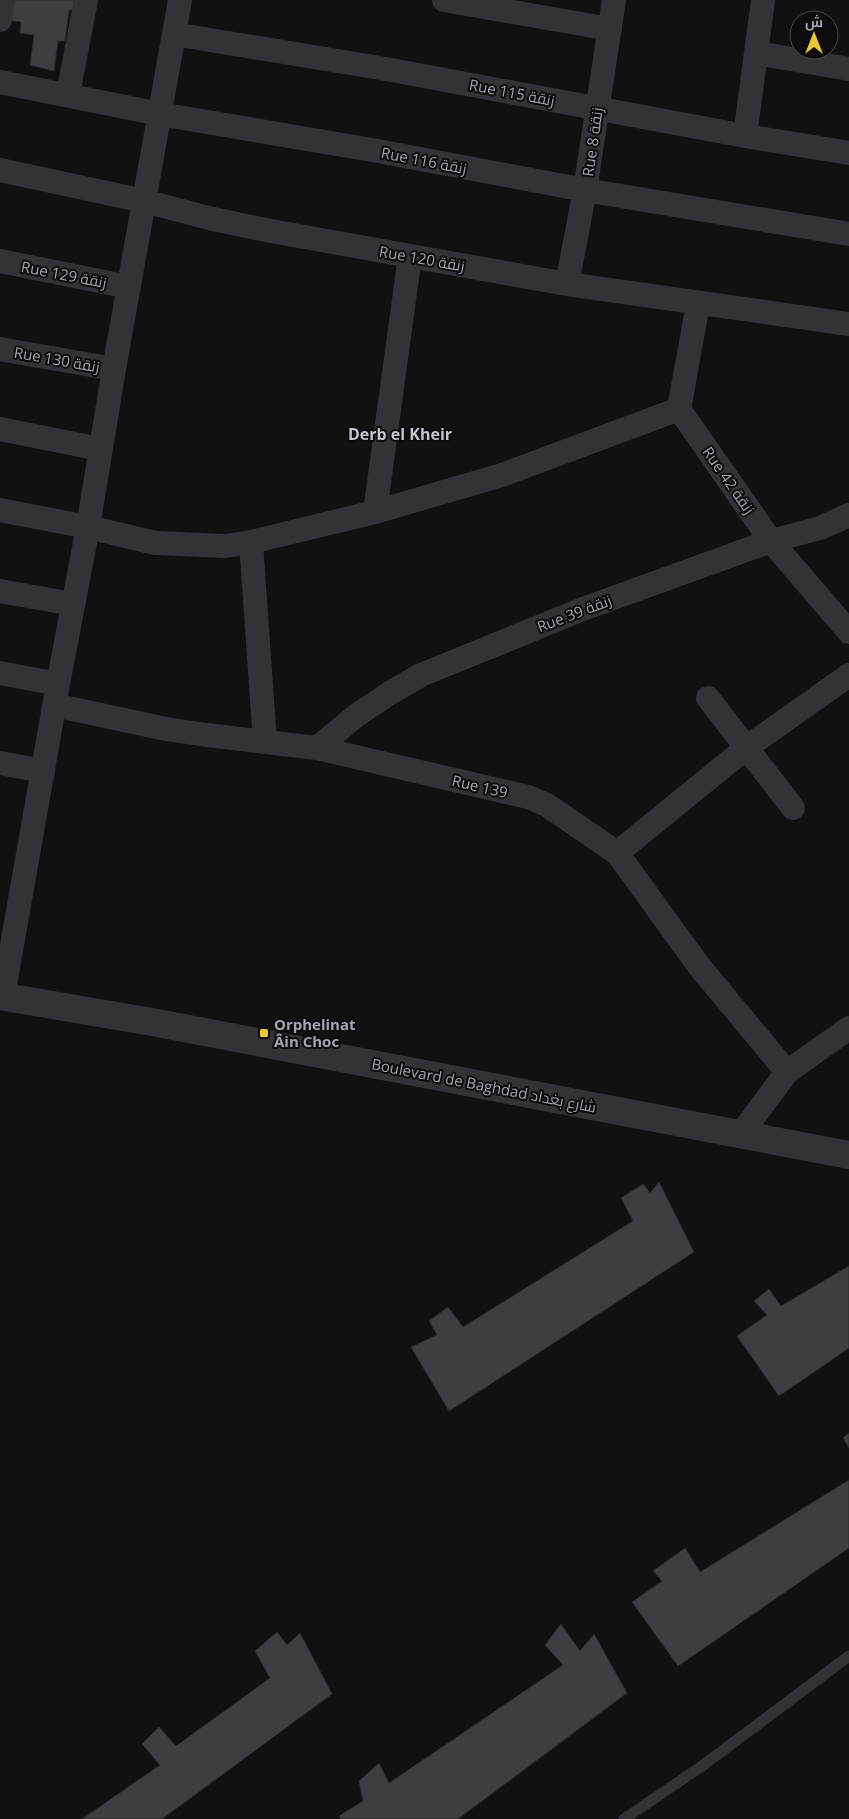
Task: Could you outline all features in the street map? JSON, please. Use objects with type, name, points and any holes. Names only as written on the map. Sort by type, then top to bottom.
[{"type":"street","points":[[0,20],[3,0]]},
{"type":"street","points":[[68,94],[86,0]]},
{"type":"street","points":[[1,996],[88,527],[100,449],[180,0]]},
{"type":"street","points":[[444,0],[610,29]]},
{"type":"street","name":"Rue 8 زنقة","points":[[568,284],[585,190],[614,0]]},
{"type":"street","points":[[745,136],[764,0]]},
{"type":"street","name":"Rue 115 زنقة","points":[[174,34],[386,69],[745,136],[849,153]]},
{"type":"street","points":[[756,53],[849,69]]},
{"type":"street","name":"Rue 116 زنقة","points":[[0,82],[68,94],[160,114],[378,151],[585,190],[849,234]]},
{"type":"street","name":"Rue 120 زنقة","points":[[0,170],[272,231],[568,284],[849,324]]},
{"type":"street","points":[[375,512],[410,256]]},
{"type":"street","name":"Rue 129 زنقة","points":[[0,261],[129,287]]},
{"type":"street","points":[[0,510],[88,527],[155,543],[225,546],[251,542],[375,512],[502,475],[679,409],[698,304]]},
{"type":"street","name":"Rue 130 زنقة","points":[[0,349],[114,369]]},
{"type":"street","name":"Rue 42 زنقة","points":[[679,409],[771,541],[849,632]]},
{"type":"street","points":[[0,429],[100,449]]},
{"type":"street","name":"Rue 39 زنقة","points":[[317,748],[357,715],[421,675],[584,609],[771,541],[820,528],[849,515]]},
{"type":"street","points":[[251,542],[265,742]]},
{"type":"street","points":[[0,591],[73,604]]},
{"type":"street","name":"Rue 139","points":[[0,673],[56,695],[166,729],[317,748],[528,797],[547,805],[617,852],[699,966],[787,1072]]},
{"type":"street","points":[[617,852],[746,748],[849,675]]},
{"type":"street","points":[[708,698],[794,808]]},
{"type":"street","points":[[0,763],[43,771]]},
{"type":"street","name":"Boulevard de Baghdad شارع بغداد","points":[[1,996],[182,1028],[849,1155]]},
{"type":"street","points":[[741,1134],[787,1072],[849,1028]]},
{"type":"lane","points":[[624,1819],[702,1766],[849,1656]]},
{"type":"building","points":[[9,0],[74,0],[73,10],[69,10],[65,41],[58,41],[54,71],[30,65],[34,35],[20,33],[21,22],[6,20]]},
{"type":"building","points":[[659,1182],[694,1252],[449,1411],[411,1347],[437,1335],[429,1321],[448,1307],[463,1327],[633,1221],[621,1198],[643,1184],[650,1193]]},
{"type":"building","points":[[849,1266],[849,1348],[779,1396],[737,1336],[767,1315],[754,1301],[769,1289],[781,1306]]},
{"type":"building","points":[[849,1433],[849,1448],[843,1438]]},
{"type":"building","points":[[849,1480],[849,1548],[678,1666],[632,1602],[662,1581],[653,1571],[685,1548],[700,1572]]},
{"type":"building","points":[[561,1624],[580,1651],[594,1634],[627,1693],[458,1819],[341,1819],[339,1816],[363,1801],[359,1781],[379,1763],[389,1783],[563,1665],[545,1645]]},
{"type":"building","points":[[277,1632],[287,1645],[300,1633],[332,1694],[162,1819],[82,1819],[160,1765],[142,1744],[159,1727],[176,1746],[270,1678],[255,1651]]},
{"type":"place","name":"Orphelinat Âin Choc","points":[[264,1033]]},
{"type":"district","name":"Derb el Kheir","points":[[400,434]]}]
